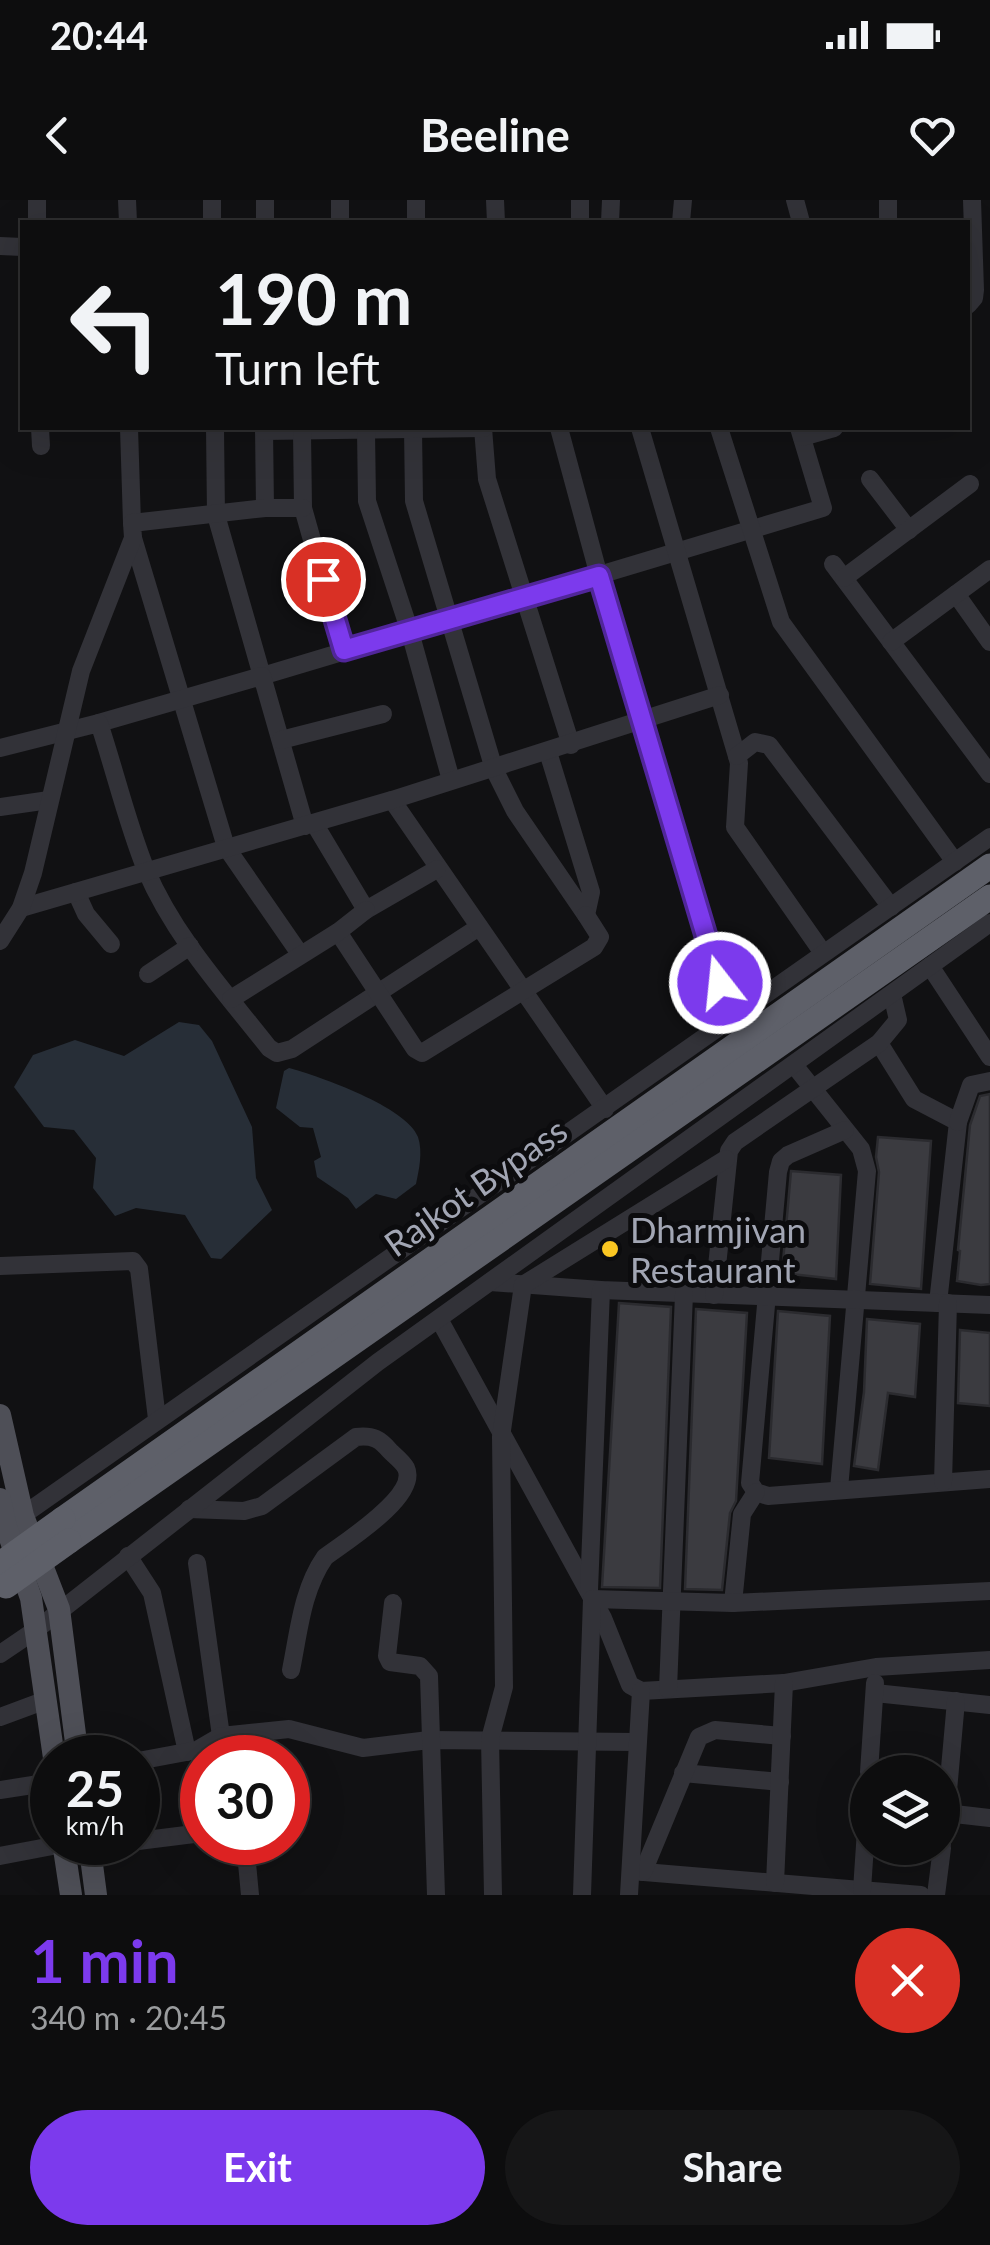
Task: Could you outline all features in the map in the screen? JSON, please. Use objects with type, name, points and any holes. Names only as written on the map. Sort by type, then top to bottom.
[{"type":"highway","name":"Rajkot Bypass","points":[[2,1580],[66,1530],[990,866]]},
{"type":"highway","name":"Rajkot Bypass","points":[[66,1530],[990,897]]},
{"type":"main road","points":[[0,1415],[10,1525],[60,1609],[75,1735]]},
{"type":"main road","points":[[0,1499],[32,1598],[51,1735]]},
{"type":"main road","points":[[66,1865],[71,1895]]},
{"type":"main road","points":[[92,1865],[96,1895]]},
{"type":"street","points":[[970,303],[976,290],[972,200]]},
{"type":"street","points":[[129,430],[132,531],[226,847],[300,954]]},
{"type":"street","points":[[214,430],[216,514],[281,740],[309,824],[366,910]]},
{"type":"street","points":[[264,430],[264,508]]},
{"type":"street","points":[[277,430],[327,430]]},
{"type":"street","points":[[366,430],[367,501],[410,632],[451,780]]},
{"type":"street","points":[[338,932],[376,993],[422,1054],[598,943],[597,931],[514,811],[494,769],[412,492],[413,430]]},
{"type":"street","points":[[484,430],[487,480],[571,745]]},
{"type":"street","points":[[561,430],[599,576],[730,1020]]},
{"type":"street","points":[[641,430],[737,756],[734,820],[738,835],[823,953]]},
{"type":"street","points":[[720,430],[781,622],[955,862]]},
{"type":"street","points":[[302,432],[303,508],[344,650]]},
{"type":"street","points":[[0,748],[262,676],[823,508],[801,432]]},
{"type":"street","points":[[870,478],[909,530]]},
{"type":"street","points":[[970,484],[909,530],[839,571],[990,774]]},
{"type":"street","points":[[132,531],[216,514],[303,508]]},
{"type":"street","points":[[0,941],[21,908],[33,873],[64,732],[132,531]]},
{"type":"street","points":[[891,642],[990,569]]},
{"type":"street","points":[[956,594],[990,642]]},
{"type":"street","points":[[21,908],[494,769],[720,694]]},
{"type":"street","points":[[281,740],[383,714]]},
{"type":"street","points":[[99,723],[146,871],[190,946],[276,1053],[292,1049],[479,927]]},
{"type":"street","points":[[737,756],[755,742],[769,745],[890,906]]},
{"type":"street","points":[[548,752],[590,892],[586,914]]},
{"type":"street","points":[[0,807],[49,800]]},
{"type":"street","points":[[392,800],[605,1109]]},
{"type":"street","points":[[10,1525],[990,838]]},
{"type":"street","points":[[231,999],[366,910],[437,869]]},
{"type":"street","points":[[76,892],[86,914],[110,944]]},
{"type":"street","points":[[0,1654],[378,1362],[990,923]]},
{"type":"street","points":[[148,974],[190,946]]},
{"type":"street","points":[[930,966],[990,1057]]},
{"type":"street","points":[[714,1295],[726,1159],[736,1142],[879,1043],[898,1020],[892,994]]},
{"type":"street","points":[[879,1043],[914,1099],[958,1122]]},
{"type":"street","points":[[794,1065],[860,1149],[866,1171],[839,1490]]},
{"type":"street","points":[[943,1482],[943,1303],[958,1122],[971,1085],[990,1081]]},
{"type":"street","points":[[846,1130],[781,1161],[750,1483],[756,1492],[768,1496],[990,1479]]},
{"type":"street","points":[[523,1284],[726,1159]]},
{"type":"street","points":[[623,1187],[644,1209]]},
{"type":"street","points":[[0,1266],[132,1261],[140,1269],[158,1418]]},
{"type":"street","points":[[490,1282],[684,1294],[990,1305]]},
{"type":"street","points":[[493,1895],[490,1739],[504,1687],[501,1437],[523,1284]]},
{"type":"street","points":[[582,1895],[601,1290]]},
{"type":"street","points":[[668,1689],[684,1294]]},
{"type":"street","points":[[439,1319],[590,1596],[630,1685],[642,1691],[784,1683],[876,1668],[990,1660]]},
{"type":"street","points":[[189,1509],[244,1511],[262,1506],[356,1437],[380,1439],[406,1467],[408,1480],[399,1500],[325,1557],[317,1568],[308,1585],[291,1670]]},
{"type":"street","points":[[734,1603],[742,1514],[756,1492]]},
{"type":"street","points":[[128,1556],[152,1594],[183,1735]]},
{"type":"street","points":[[197,1563],[222,1735]]},
{"type":"street","points":[[590,1596],[734,1603],[990,1591]]},
{"type":"street","points":[[393,1603],[387,1656],[390,1662],[426,1670],[429,1676],[428,1740],[436,1895]]},
{"type":"street","points":[[870,1755],[876,1668]]},
{"type":"street","points":[[775,1883],[784,1683]]},
{"type":"street","points":[[642,1691],[636,1742],[644,1872],[656,1895]]},
{"type":"street","points":[[874,1693],[990,1704]]},
{"type":"street","points":[[0,1716],[46,1700]]},
{"type":"street","points":[[951,1755],[956,1701]]},
{"type":"street","points":[[232,1735],[289,1729],[363,1748],[428,1740],[636,1742]]},
{"type":"street","points":[[629,1895],[644,1872],[698,1737],[715,1730],[782,1736]]},
{"type":"street","points":[[682,1773],[780,1782]]},
{"type":"street","points":[[0,1790],[30,1785]]},
{"type":"street","points":[[960,1815],[990,1818]]},
{"type":"street","points":[[0,1856],[30,1851]]},
{"type":"street","points":[[247,1865],[250,1895]]},
{"type":"street","points":[[862,1890],[864,1865]]},
{"type":"street","points":[[936,1895],[940,1865]]},
{"type":"street","points":[[644,1872],[730,1887],[775,1883],[818,1891],[909,1895]]},
{"type":"shaded area","points":[[179,1022],[199,1025],[212,1041],[252,1127],[256,1178],[272,1210],[221,1259],[211,1258],[185,1215],[136,1208],[115,1216],[93,1188],[96,1158],[74,1130],[44,1127],[14,1087],[33,1055],[75,1040],[124,1056]]},
{"type":"shaded area","points":[[289,1068],[361,1094],[411,1126],[420,1149],[416,1184],[396,1199],[376,1194],[356,1209],[348,1198],[317,1177],[314,1161],[321,1157],[313,1128],[300,1127],[276,1108],[284,1071]]},
{"type":"building","points":[[990,1094],[990,1284],[981,1285],[957,1281],[958,1250],[970,1125],[980,1096]]},
{"type":"building","points":[[878,1137],[931,1141],[921,1289],[870,1284]]},
{"type":"building","points":[[791,1171],[841,1175],[836,1279],[782,1273]]},
{"type":"building","points":[[619,1303],[671,1307],[660,1588],[602,1587]]},
{"type":"building","points":[[696,1309],[747,1313],[736,1501],[730,1513],[722,1590],[685,1589]]},
{"type":"building","points":[[778,1311],[830,1316],[822,1464],[769,1458]]},
{"type":"building","points":[[867,1319],[920,1324],[915,1397],[888,1393],[878,1470],[854,1466],[864,1392]]},
{"type":"building","points":[[960,1330],[990,1333],[990,1406],[958,1403]]},
{"type":"place","name":"Dharmjivan Restaurant","points":[[610,1249]]},
{"type":"route","points":[[323,579],[344,650],[599,576],[720,983]]}]
